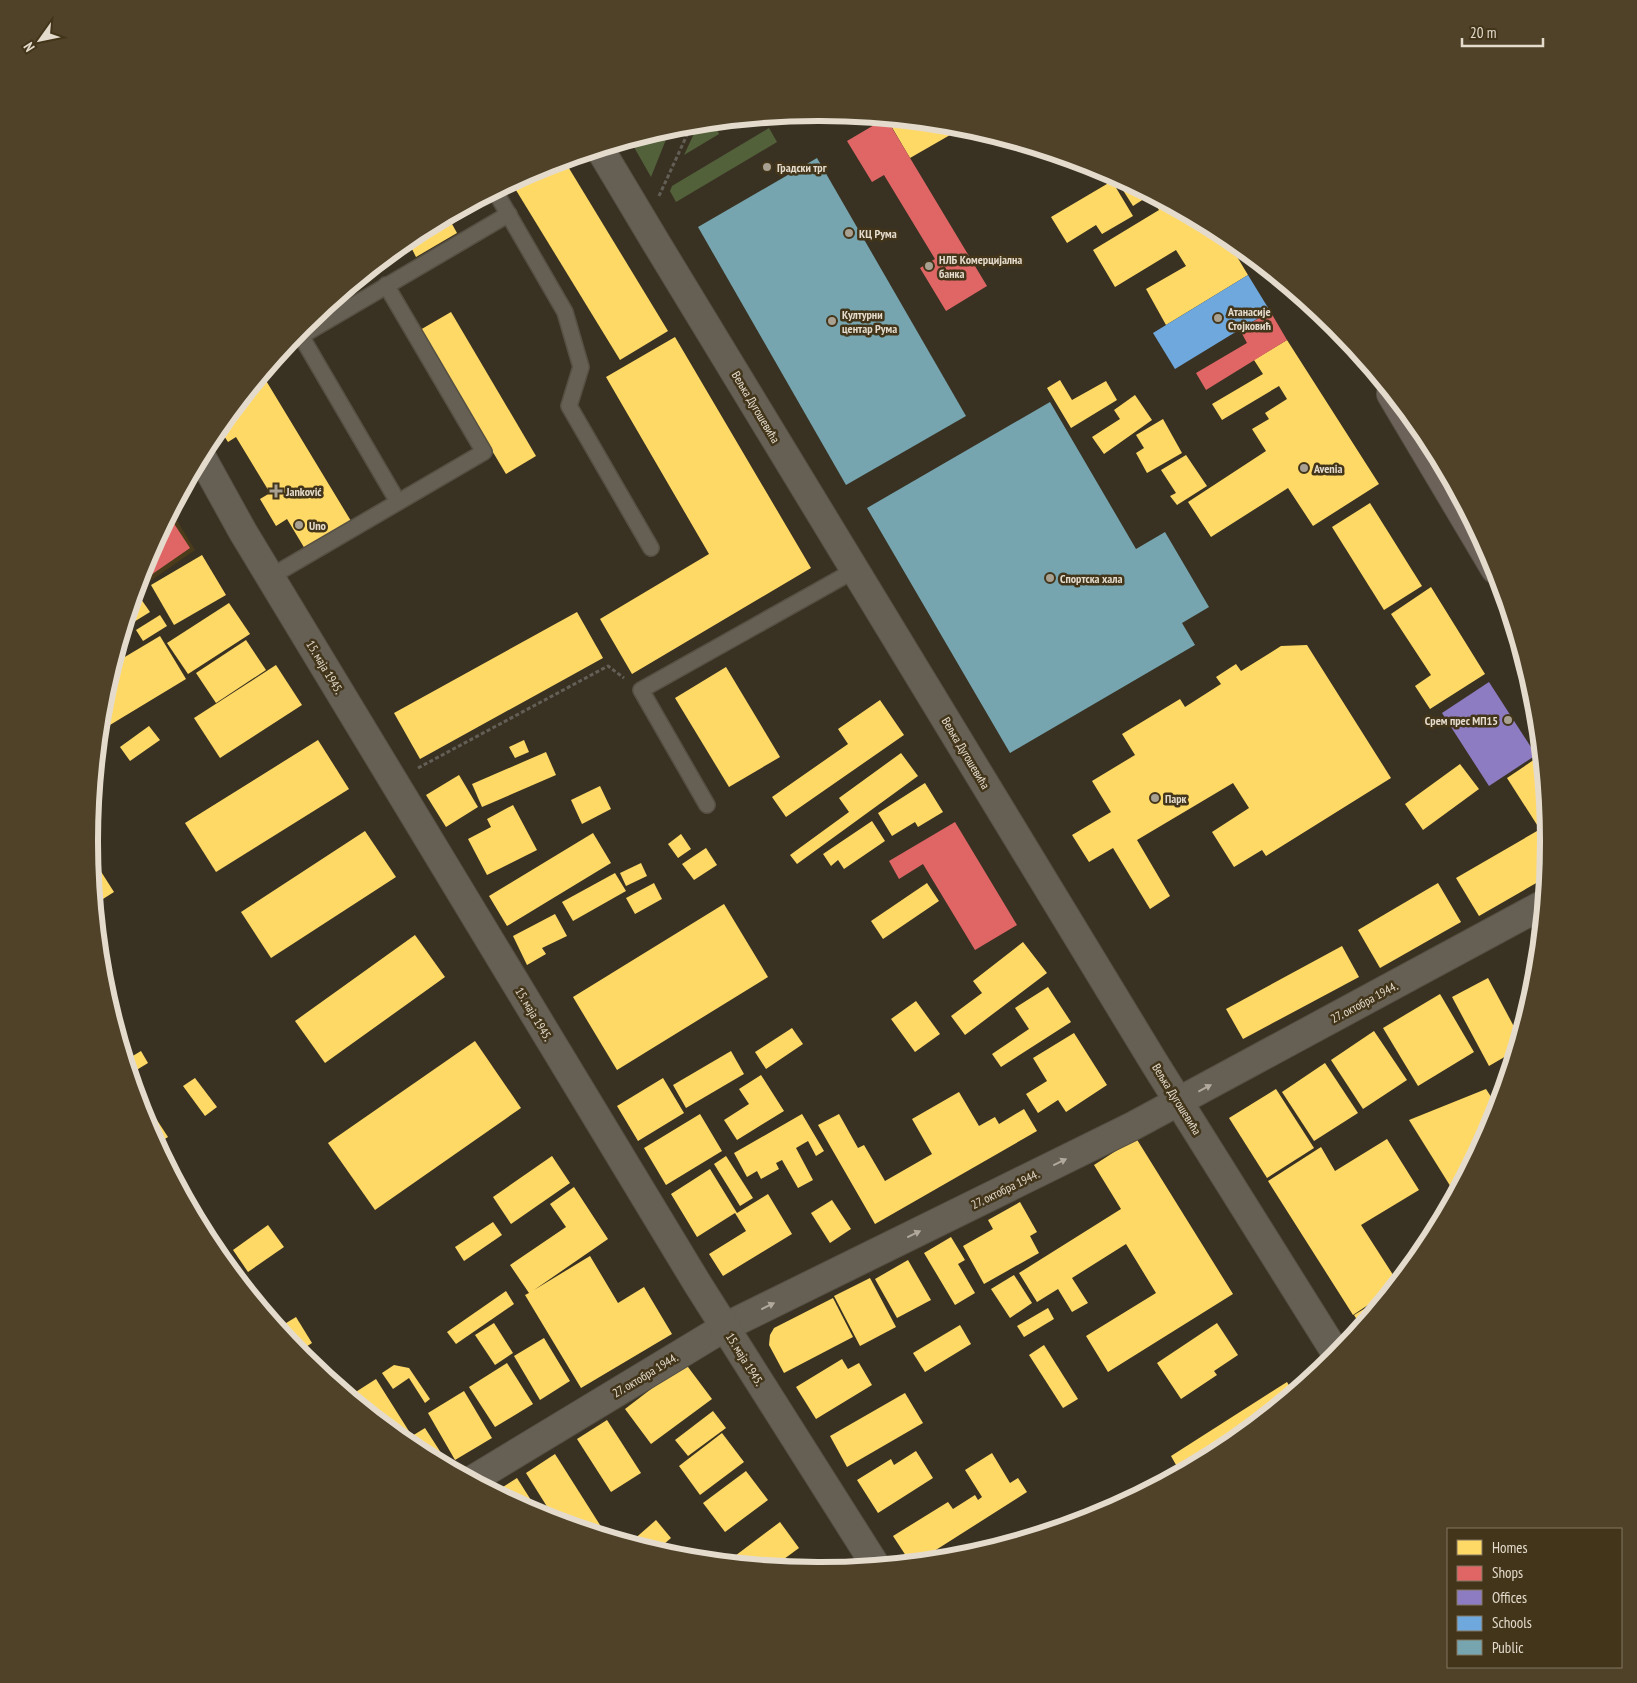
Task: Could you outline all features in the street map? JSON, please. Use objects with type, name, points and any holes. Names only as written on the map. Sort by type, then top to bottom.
[{"type":"main road","points":[[1437,471],[1445,485]]},
{"type":"street","name":"Вељка Дугошевића","points":[[603,154],[1179,1102],[1332,1347]]},
{"type":"street","name":"15. маја 1945.","points":[[205,463],[270,577],[725,1327],[872,1560]]},
{"type":"street","name":"27. октобра 1944.","points":[[478,1476],[725,1327],[1133,1126],[1536,908]]},
{"type":"lane","points":[[498,196],[565,312],[581,366],[569,406],[651,548]]},
{"type":"lane","points":[[311,330],[509,214]]},
{"type":"lane","points":[[270,577],[484,452],[386,286]]},
{"type":"lane","points":[[303,339],[398,502]]},
{"type":"lane","points":[[707,805],[641,690],[855,570]]},
{"type":"path","points":[[644,222],[654,207],[688,132]]},
{"type":"path","points":[[394,781],[608,666],[641,690]]},
{"type":"shaded area","points":[[175,517],[195,550],[145,585]]},
{"type":"green space","points":[[717,128],[719,134],[684,155],[695,131]]},
{"type":"green space","points":[[769,128],[777,142],[676,202],[670,191],[672,186]]},
{"type":"green space","points":[[667,137],[651,177],[633,145]]},
{"type":"building: Homes","points":[[890,125],[953,133],[910,158]]},
{"type":"building: Homes","points":[[568,166],[668,331],[620,360],[515,188]]},
{"type":"building: Homes","points":[[1110,182],[1114,184],[1133,216],[1102,234],[1096,225],[1067,243],[1051,217]]},
{"type":"building: Homes","points":[[1121,188],[1144,199],[1133,206]]},
{"type":"building: Homes","points":[[480,205],[481,207],[452,224],[457,233],[416,257],[412,249],[392,261],[458,217]]},
{"type":"building: Homes","points":[[1156,205],[1179,217],[1235,253],[1248,275],[1166,325],[1146,289],[1186,266],[1176,250],[1115,287],[1093,250],[1159,210]]},
{"type":"building: Homes","points":[[451,312],[536,456],[506,474],[420,330]]},
{"type":"building: Homes","points":[[675,337],[811,568],[632,674],[600,619],[709,554],[606,377]]},
{"type":"building: Homes","name":"Avenia","points":[[1287,340],[1379,484],[1313,526],[1288,488],[1211,537],[1188,502],[1266,451],[1252,429],[1269,419],[1265,413],[1287,399],[1279,386],[1222,420],[1212,404],[1263,374],[1254,360]]},
{"type":"building: Homes","points":[[265,379],[351,521],[305,549],[287,519],[276,526],[260,499],[270,493],[236,437],[228,442],[223,435]]},
{"type":"building: Homes","points":[[1060,380],[1072,400],[1106,381],[1117,400],[1071,428],[1047,388]]},
{"type":"building: Homes","points":[[1135,395],[1152,420],[1104,454],[1092,437],[1120,419],[1114,410]]},
{"type":"building: Homes","points":[[1163,419],[1182,453],[1147,473],[1136,453],[1144,448],[1136,435]]},
{"type":"building: Homes","points":[[1186,455],[1207,486],[1177,505],[1170,496],[1176,493],[1161,470]]},
{"type":"building: Homes","points":[[1370,503],[1422,586],[1384,610],[1332,527]]},
{"type":"building: Homes","points":[[202,555],[226,595],[174,625],[151,585]]},
{"type":"building: Homes","points":[[1431,587],[1485,674],[1430,709],[1415,686],[1431,675],[1391,614]]},
{"type":"building: Homes","points":[[140,600],[150,612],[132,623],[136,610]]},
{"type":"building: Homes","points":[[229,603],[250,634],[188,674],[167,643]]},
{"type":"building: Homes","points":[[577,612],[603,658],[420,759],[394,713]]},
{"type":"building: Homes","points":[[160,615],[167,626],[143,641],[136,630]]},
{"type":"building: Homes","points":[[160,636],[186,679],[107,727],[111,701],[121,659]]},
{"type":"building: Homes","points":[[246,640],[266,670],[216,703],[196,673]]},
{"type":"building: Homes","points":[[1307,645],[1391,778],[1266,856],[1262,850],[1234,867],[1212,832],[1249,808],[1233,783],[1137,840],[1170,896],[1150,909],[1113,848],[1089,862],[1072,835],[1111,812],[1092,781],[1135,755],[1122,734],[1180,699],[1185,707],[1221,684],[1216,677],[1236,664],[1241,671],[1281,646]]},
{"type":"building: Homes","points":[[276,665],[302,705],[220,758],[194,718]]},
{"type":"building: Homes","points":[[726,667],[780,757],[729,787],[675,698]]},
{"type":"building: Homes","points":[[880,700],[904,735],[786,817],[772,797],[848,744],[838,729]]},
{"type":"building: Homes","points":[[149,726],[160,740],[130,761],[120,747]]},
{"type":"building: Homes","points":[[318,740],[349,789],[216,872],[185,823]]},
{"type":"building: Homes","points":[[524,740],[529,752],[515,758],[509,747]]},
{"type":"building: Homes","points":[[546,752],[556,775],[482,807],[472,784]]},
{"type":"building: Homes","points":[[901,753],[918,776],[797,864],[790,855],[849,812],[839,798]]},
{"type":"building: Homes","points":[[1534,759],[1539,829],[1507,778]]},
{"type":"building: Homes","points":[[1460,764],[1479,789],[1423,830],[1405,804]]},
{"type":"building: Homes","points":[[459,775],[478,807],[446,827],[426,795]]},
{"type":"building: Homes","points":[[925,783],[943,812],[918,827],[915,822],[892,836],[878,813]]},
{"type":"building: Homes","points":[[600,786],[611,809],[582,824],[571,800]]},
{"type":"building: Homes","points":[[513,805],[537,850],[487,875],[468,839],[491,827],[487,819]]},
{"type":"building: Homes","points":[[872,821],[885,841],[844,869],[838,860],[831,866],[823,854]]},
{"type":"building: Homes","points":[[365,831],[396,877],[271,958],[241,912]]},
{"type":"building: Homes","points":[[1537,831],[1540,835],[1538,882],[1479,916],[1456,878]]},
{"type":"building: Homes","points":[[593,833],[611,863],[507,926],[489,896]]},
{"type":"building: Homes","points":[[681,834],[691,849],[678,858],[668,844]]},
{"type":"building: Homes","points":[[706,848],[717,865],[694,880],[682,864]]},
{"type":"building: Homes","points":[[641,863],[647,876],[626,886],[620,873]]},
{"type":"building: Homes","points":[[99,868],[114,892],[100,901]]},
{"type":"building: Homes","points":[[615,873],[626,891],[573,921],[562,902]]},
{"type":"building: Homes","points":[[654,883],[662,899],[635,914],[626,898]]},
{"type":"building: Homes","points":[[927,883],[939,901],[883,939],[871,921]]},
{"type":"building: Homes","points":[[1438,883],[1461,922],[1380,968],[1358,930]]},
{"type":"building: Homes","points":[[724,904],[768,977],[617,1070],[573,997]]},
{"type":"building: Homes","points":[[555,914],[567,936],[542,948],[546,954],[527,965],[513,936]]},
{"type":"building: Homes","points":[[415,935],[445,977],[325,1063],[295,1021]]},
{"type":"building: Homes","points":[[1023,942],[1047,973],[965,1035],[951,1016],[982,993],[973,981]]},
{"type":"building: Homes","points":[[1342,946],[1359,977],[1243,1039],[1226,1009]]},
{"type":"building: Homes","points":[[1488,978],[1515,1028],[1506,1056],[1489,1066],[1452,997]]},
{"type":"building: Homes","points":[[1048,987],[1071,1022],[1001,1067],[992,1054],[1029,1029],[1015,1008]]},
{"type":"building: Homes","points":[[1440,994],[1474,1052],[1418,1086],[1383,1028]]},
{"type":"building: Homes","points":[[916,1001],[940,1034],[915,1052],[891,1019]]},
{"type":"building: Homes","points":[[792,1028],[803,1044],[766,1069],[755,1052]]},
{"type":"building: Homes","points":[[1374,1031],[1407,1080],[1363,1109],[1331,1060]]},
{"type":"building: Homes","points":[[1074,1033],[1107,1085],[1066,1112],[1058,1100],[1038,1113],[1026,1094],[1047,1081],[1033,1058]]},
{"type":"building: Homes","points":[[475,1041],[521,1108],[375,1210],[328,1143]]},
{"type":"building: Homes","points":[[141,1051],[148,1063],[135,1071],[131,1057]]},
{"type":"building: Homes","points":[[731,1051],[744,1074],[686,1108],[673,1085]]},
{"type":"building: Homes","points":[[1325,1063],[1358,1113],[1314,1141],[1282,1092]]},
{"type":"building: Homes","points":[[761,1075],[784,1111],[737,1140],[724,1120],[749,1104],[739,1089]]},
{"type":"building: Homes","points":[[195,1078],[217,1107],[205,1116],[183,1086]]},
{"type":"building: Homes","points":[[663,1078],[684,1113],[638,1141],[617,1106]]},
{"type":"building: Homes","points":[[1276,1089],[1314,1148],[1267,1178],[1229,1118]]},
{"type":"building: Homes","points":[[1486,1089],[1492,1098],[1485,1117],[1451,1187],[1409,1120]]},
{"type":"building: Homes","points":[[959,1092],[979,1126],[995,1117],[999,1124],[1024,1109],[1037,1131],[875,1224],[818,1125],[839,1114],[858,1148],[864,1145],[885,1181],[932,1154],[912,1119]]},
{"type":"building: Homes","points":[[148,1107],[168,1137],[163,1140]]},
{"type":"building: Homes","points":[[700,1114],[722,1151],[666,1185],[644,1148]]},
{"type":"building: Homes","points":[[802,1114],[824,1151],[816,1156],[808,1141],[796,1148],[813,1180],[798,1188],[782,1160],[776,1163],[779,1169],[761,1179],[757,1171],[747,1177],[734,1153]]},
{"type":"building: Homes","points":[[1136,1138],[1233,1294],[1108,1372],[1086,1336],[1156,1293],[1126,1244],[1072,1278],[1088,1303],[1072,1312],[1058,1289],[1037,1302],[1019,1273],[1121,1209],[1094,1165]]},
{"type":"building: Homes","points":[[1387,1139],[1419,1190],[1361,1225],[1394,1276],[1374,1301],[1353,1315],[1268,1181],[1321,1147],[1335,1171]]},
{"type":"building: Homes","points":[[552,1156],[570,1183],[511,1224],[493,1197]]},
{"type":"building: Homes","points":[[726,1156],[753,1198],[740,1206],[714,1164]]},
{"type":"building: Homes","points":[[710,1169],[737,1213],[768,1194],[792,1234],[723,1276],[709,1254],[746,1231],[735,1213],[697,1237],[671,1194]]},
{"type":"building: Homes","points":[[574,1187],[608,1239],[534,1290],[590,1256],[618,1303],[644,1287],[672,1334],[581,1388],[525,1295],[529,1293],[510,1265],[566,1227],[550,1204]]},
{"type":"building: Homes","points":[[832,1200],[851,1229],[830,1243],[811,1213]]},
{"type":"building: Homes","points":[[1020,1202],[1037,1232],[1030,1236],[1039,1253],[984,1284],[963,1246],[993,1229],[988,1220]]},
{"type":"building: Homes","points":[[493,1222],[502,1235],[464,1261],[455,1247]]},
{"type":"building: Homes","points":[[268,1225],[284,1247],[248,1272],[233,1250]]},
{"type":"building: Homes","points":[[951,1237],[965,1260],[958,1264],[975,1293],[955,1305],[924,1253]]},
{"type":"building: Homes","points":[[908,1260],[931,1300],[897,1318],[875,1279]]},
{"type":"building: Homes","points":[[1014,1275],[1032,1303],[1010,1318],[991,1289]]},
{"type":"building: Homes","points":[[870,1278],[896,1327],[860,1346],[834,1296]]},
{"type":"building: Homes","points":[[506,1291],[514,1304],[456,1344],[447,1332]]},
{"type":"building: Homes","points":[[833,1298],[853,1337],[784,1373],[769,1345],[770,1335],[774,1328]]},
{"type":"building: Homes","points":[[1371,1305],[1358,1321],[1354,1315]]},
{"type":"building: Homes","points":[[1048,1308],[1054,1319],[1024,1337],[1017,1326]]},
{"type":"building: Homes","points":[[296,1317],[312,1343],[305,1347],[283,1325]]},
{"type":"building: Homes","points":[[494,1323],[513,1353],[495,1365],[475,1335]]},
{"type":"building: Homes","points":[[1217,1323],[1238,1355],[1214,1371],[1217,1375],[1181,1399],[1157,1363]]},
{"type":"building: Homes","points":[[960,1325],[971,1344],[925,1372],[913,1353]]},
{"type":"building: Homes","points":[[544,1338],[570,1381],[540,1400],[514,1356]]},
{"type":"building: Homes","points":[[1044,1345],[1078,1399],[1063,1408],[1029,1355]]},
{"type":"building: Homes","points":[[842,1359],[848,1369],[859,1363],[872,1385],[816,1419],[796,1387]]},
{"type":"building: Homes","points":[[507,1363],[533,1404],[495,1427],[469,1387]]},
{"type":"building: Homes","points":[[685,1363],[712,1399],[651,1444],[625,1409]]},
{"type":"building: Homes","points":[[394,1365],[409,1368],[430,1399],[425,1403],[409,1378],[393,1389],[382,1373]]},
{"type":"building: Homes","points":[[376,1379],[412,1436],[425,1428],[444,1457],[418,1441],[380,1414],[354,1393]]},
{"type":"building: Homes","points":[[1287,1382],[1290,1387],[1219,1441],[1177,1467],[1171,1456]]},
{"type":"building: Homes","points":[[464,1391],[492,1438],[455,1460],[428,1413]]},
{"type":"building: Homes","points":[[905,1393],[923,1423],[847,1467],[830,1436]]},
{"type":"building: Homes","points":[[713,1411],[726,1428],[688,1456],[675,1440]]},
{"type":"building: Homes","points":[[607,1420],[641,1473],[611,1492],[577,1439]]},
{"type":"building: Homes","points":[[722,1433],[744,1462],[700,1495],[679,1466]]},
{"type":"building: Homes","points":[[916,1451],[933,1478],[878,1513],[857,1480],[891,1459],[894,1465]]},
{"type":"building: Homes","points":[[992,1453],[1010,1483],[1018,1478],[1027,1492],[931,1553],[907,1557],[893,1536],[948,1502],[953,1509],[975,1495],[978,1500],[982,1497],[965,1470]]},
{"type":"building: Homes","points":[[555,1454],[602,1529],[549,1510],[526,1473]]},
{"type":"building: Homes","points":[[746,1471],[768,1500],[725,1532],[703,1503]]},
{"type":"building: Homes","points":[[517,1478],[533,1503],[501,1488]]},
{"type":"building: Homes","points":[[656,1520],[671,1538],[663,1545],[635,1539]]},
{"type":"building: Homes","points":[[780,1522],[799,1548],[781,1561],[734,1557]]},
{"type":"building: Shops","points":[[877,123],[890,125],[987,286],[946,311],[920,268],[935,259],[884,175],[872,182],[847,141]]},
{"type":"building: Shops","points":[[1270,311],[1287,340],[1206,390],[1196,373],[1247,343],[1240,330]]},
{"type":"building: Shops","points":[[173,522],[190,548],[148,577]]},
{"type":"building: Shops","points":[[955,822],[1017,925],[975,950],[923,864],[899,879],[889,861]]},
{"type":"building: Offices","points":[[1489,682],[1533,751],[1534,756],[1489,786],[1442,713]]},
{"type":"building: Schools","name":"Атанасије Стојковић","points":[[1248,275],[1270,311],[1175,369],[1153,333]]},
{"type":"building: Public","name":"Културни центар Рума","points":[[817,158],[966,416],[846,485],[698,227]]},
{"type":"building: Public","name":"Спортска хала","points":[[1050,402],[1136,549],[1165,532],[1209,607],[1182,623],[1195,645],[1010,753],[867,508]]},
{"type":"place","name":"Градски трг","points":[[767,167]]},
{"type":"place","name":"КЦ Рума","points":[[849,233]]},
{"type":"place","name":"НЛБ Комерцијална банка","points":[[929,266]]},
{"type":"place","name":"Атанасије Стојковић","points":[[1218,318]]},
{"type":"place","name":"Културни центар Рума","points":[[832,321]]},
{"type":"place","name":"Avenia","points":[[1304,468]]},
{"type":"place","name":"Janković","points":[[276,491]]},
{"type":"place","name":"Uno","points":[[299,525]]},
{"type":"place","name":"Спортска хала","points":[[1050,578]]},
{"type":"place","name":"Срем прес МП15","points":[[1508,720]]},
{"type":"place","name":"Парк","points":[[1155,798]]}]
